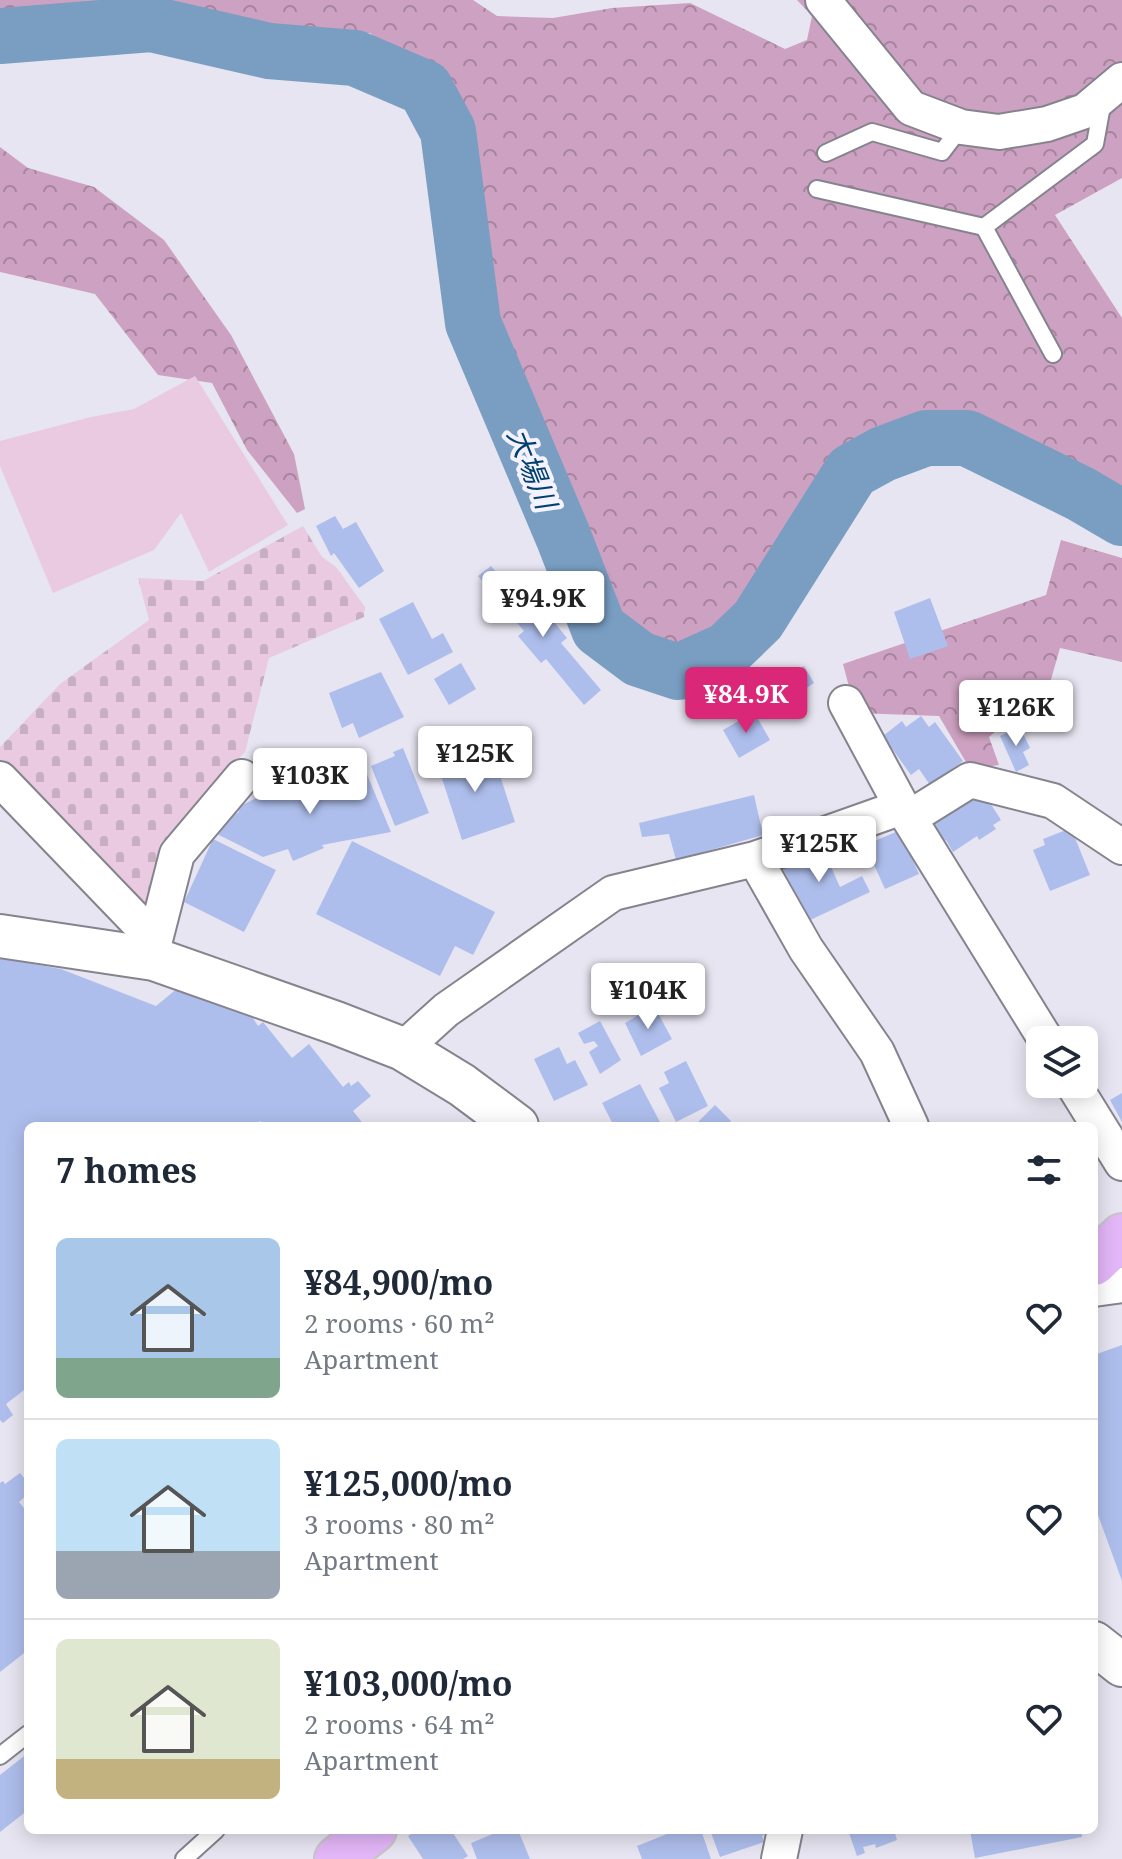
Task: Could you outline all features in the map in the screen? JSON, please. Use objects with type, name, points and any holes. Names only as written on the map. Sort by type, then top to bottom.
[{"type":"main road","points":[[1098,1259],[1122,1236]]},
{"type":"main road","points":[[337,1859],[369,1834]]},
{"type":"street","points":[[823,0],[911,108],[961,127],[999,132],[1047,124],[1085,111],[1113,88]]},
{"type":"street","points":[[846,703],[906,812],[1037,1026]]},
{"type":"street","points":[[155,950],[177,854],[242,777]]},
{"type":"street","points":[[0,779],[155,950]]},
{"type":"street","points":[[403,1049],[446,1010],[613,893],[755,859],[906,812],[970,780],[1053,801],[1122,847]]},
{"type":"street","points":[[755,859],[806,949],[877,1052],[909,1122]]},
{"type":"street","points":[[0,936],[155,950],[403,1049],[462,1085],[512,1122]]},
{"type":"street","points":[[1082,1098],[1097,1122]]},
{"type":"street","points":[[1098,1124],[1122,1163]]},
{"type":"street","points":[[1098,1288],[1122,1285]]},
{"type":"street","points":[[1098,1646],[1122,1665]]},
{"type":"street","points":[[779,1859],[784,1834]]},
{"type":"lane","points":[[984,227],[1095,144],[1113,88]]},
{"type":"lane","points":[[826,153],[872,132],[942,152],[961,127]]},
{"type":"lane","points":[[817,189],[984,227],[1053,354]]},
{"type":"lane","points":[[0,1756],[24,1737]]},
{"type":"lane","points":[[184,1859],[212,1834]]},
{"type":"green space","points":[[0,0],[473,0],[497,16],[553,18],[612,8],[690,3],[785,49],[807,40],[812,16],[797,0],[1122,0],[1122,178],[1055,215],[1122,318],[1122,505],[995,441],[922,425],[853,456],[830,503],[754,608],[697,649],[658,646],[609,619],[518,392],[484,269],[451,102],[370,33],[110,38],[0,50]]},
{"type":"green space","points":[[0,147],[28,168],[94,187],[164,240],[231,335],[294,454],[305,509],[297,513],[247,450],[212,383],[158,375],[95,294],[0,272]]},
{"type":"green space","points":[[195,376],[288,525],[209,572],[181,513],[154,550],[53,593],[0,466],[0,441],[134,409]]},
{"type":"green space","points":[[303,526],[322,557],[336,567],[365,607],[364,617],[269,658],[245,752],[160,844],[144,910],[0,764],[0,747],[60,684],[149,620],[138,578],[203,581]]},
{"type":"green space","points":[[1061,540],[1122,558],[1122,662],[1060,648],[1040,718],[1010,719],[989,737],[999,765],[970,769],[939,716],[856,713],[843,664],[1046,595]]},
{"type":"building","points":[[335,516],[343,529],[356,522],[384,571],[359,588],[334,553],[331,556],[316,526]]},
{"type":"building","points":[[491,566],[536,620],[546,612],[567,638],[561,643],[601,690],[584,705],[546,659],[541,663],[518,636],[524,631],[478,576]]},
{"type":"building","points":[[930,598],[948,646],[910,659],[894,612]]},
{"type":"building","points":[[413,602],[432,639],[443,633],[453,652],[408,675],[379,619]]},
{"type":"building","points":[[461,663],[476,689],[449,705],[434,679]]},
{"type":"building","points":[[804,666],[814,683],[794,696],[783,679]]},
{"type":"building","points":[[381,672],[404,717],[359,738],[353,723],[342,728],[329,693]]},
{"type":"building","points":[[754,712],[770,740],[739,758],[723,730]]},
{"type":"building","points":[[921,716],[929,727],[935,722],[963,761],[930,785],[919,769],[911,775],[883,736],[902,721],[906,727]]},
{"type":"building","points":[[1020,727],[1030,748],[1023,752],[1029,765],[1016,772],[1000,736]]},
{"type":"building","points":[[403,748],[429,813],[395,826],[371,766],[395,756],[393,752]]},
{"type":"building","points":[[456,750],[460,765],[493,754],[515,822],[462,840],[435,757]]},
{"type":"building","points":[[361,760],[391,832],[322,845],[324,848],[293,861],[288,849],[263,857],[217,834],[228,818],[239,812],[238,807],[267,793],[269,798]]},
{"type":"building","points":[[983,792],[1001,820],[993,825],[996,829],[979,840],[977,836],[953,852],[932,825]]},
{"type":"building","points":[[754,795],[763,835],[676,860],[669,834],[642,837],[639,823]]},
{"type":"building","points":[[1071,828],[1090,875],[1050,891],[1033,850],[1045,845],[1043,839]]},
{"type":"building","points":[[896,832],[900,839],[903,838],[919,874],[885,889],[865,845]]},
{"type":"building","points":[[213,839],[276,870],[244,932],[184,902]]},
{"type":"building","points":[[352,841],[495,912],[473,955],[455,946],[440,976],[316,914]]},
{"type":"building","points":[[813,845],[825,869],[831,867],[840,887],[862,876],[870,892],[808,921],[779,862]]},
{"type":"building","points":[[0,958],[61,969],[156,1006],[179,987],[251,1015],[258,1026],[263,1022],[292,1058],[309,1044],[343,1087],[349,1082],[351,1086],[358,1081],[371,1096],[353,1111],[362,1122],[24,1122],[24,1390],[6,1404],[13,1415],[3,1423],[0,1420]]},
{"type":"building","points":[[654,1006],[672,1039],[641,1056],[625,1023]]},
{"type":"building","points":[[600,1021],[621,1060],[600,1074],[589,1052],[598,1046],[594,1041],[584,1044],[578,1033]]},
{"type":"building","points":[[559,1047],[567,1064],[575,1060],[588,1085],[554,1101],[534,1059]]},
{"type":"building","points":[[686,1061],[708,1106],[676,1122],[659,1088],[669,1083],[664,1072]]},
{"type":"building","points":[[640,1084],[660,1122],[612,1122],[602,1103]]},
{"type":"building","points":[[1122,1093],[1122,1122],[1110,1100]]},
{"type":"building","points":[[715,1105],[731,1121],[730,1122],[698,1122]]},
{"type":"building","points":[[1122,1345],[1122,1581],[1098,1515],[1098,1354]]},
{"type":"building","points":[[20,1473],[24,1478],[24,1498],[19,1502],[24,1508],[24,1653],[0,1672],[0,1483],[3,1481],[5,1484]]},
{"type":"building","points":[[24,1756],[24,1813],[0,1832],[0,1775]]},
{"type":"building","points":[[454,1834],[468,1856],[463,1859],[423,1859],[408,1836]]},
{"type":"building","points":[[492,1834],[520,1834],[530,1859],[477,1859],[471,1843]]},
{"type":"building","points":[[667,1834],[702,1834],[711,1859],[642,1859],[637,1846]]},
{"type":"building","points":[[711,1834],[765,1834],[762,1836],[764,1842],[720,1857]]},
{"type":"building","points":[[849,1834],[895,1834],[897,1840],[876,1848],[875,1844],[863,1847],[865,1853],[857,1856]]},
{"type":"building","points":[[971,1834],[1082,1834],[1082,1837],[975,1858]]},
{"type":"waterway","name":"大場川","points":[[0,36],[151,24],[269,51],[355,58],[425,88],[448,131],[473,323],[599,629],[639,659],[678,672],[727,650],[758,620],[852,471],[883,454],[926,438],[967,438],[1081,494],[1122,518]]}]
